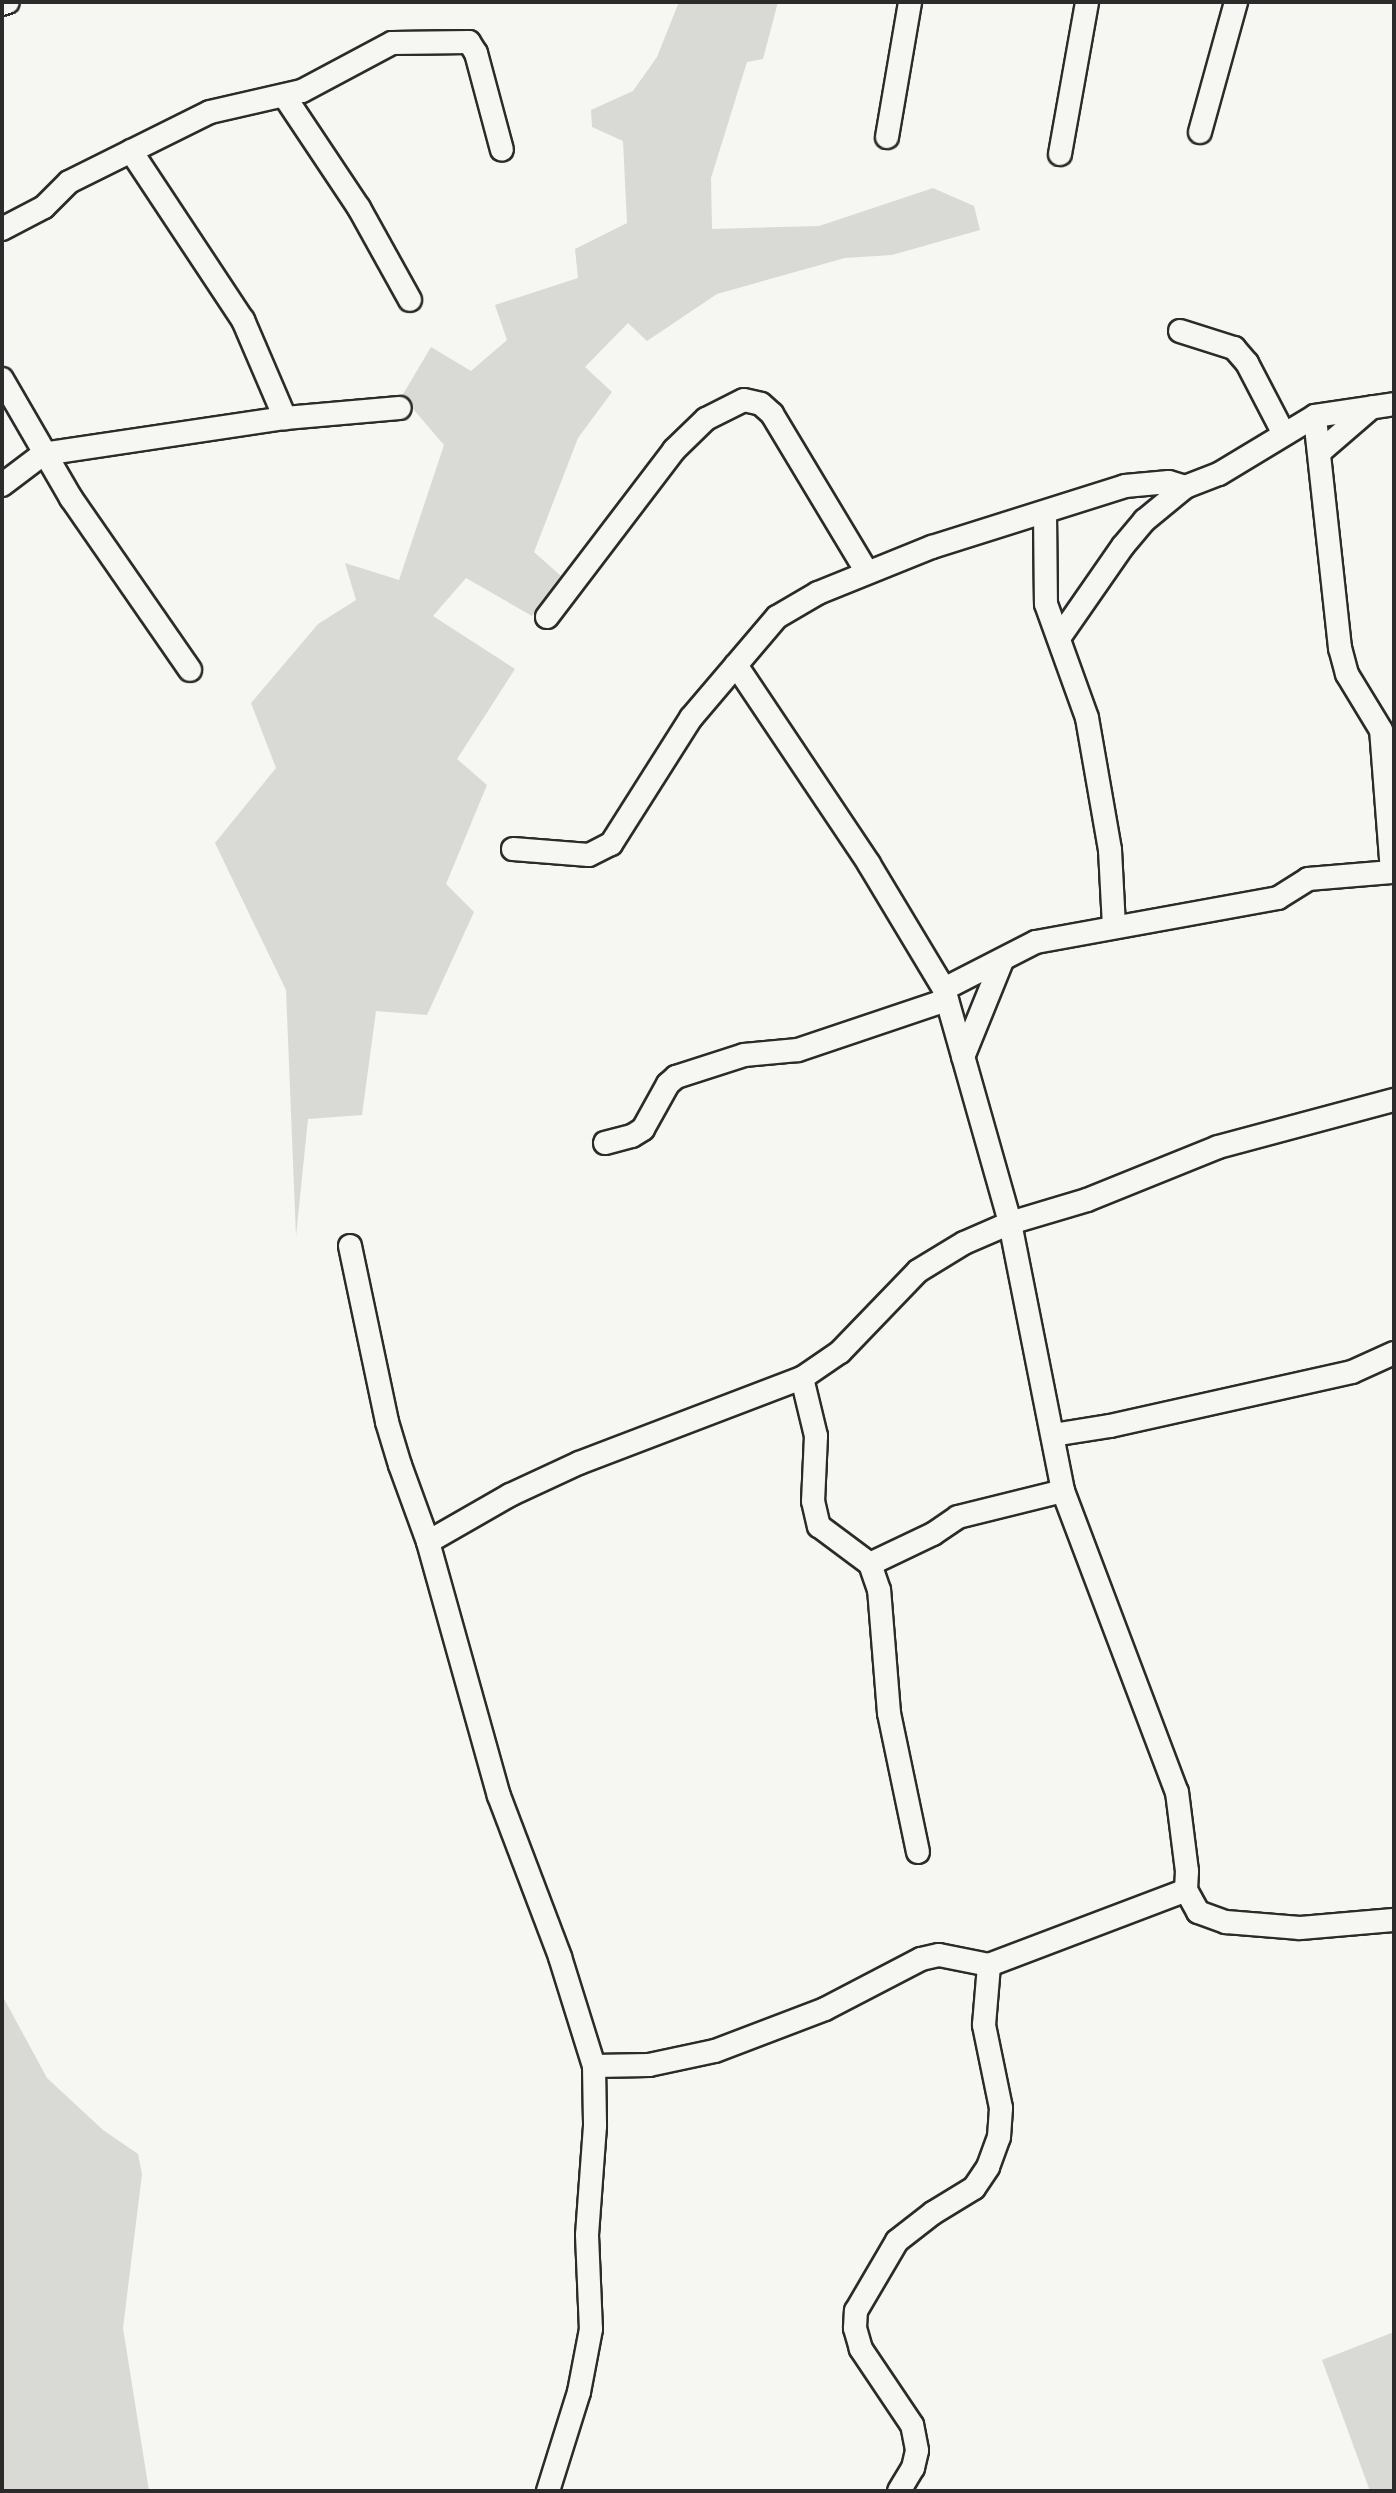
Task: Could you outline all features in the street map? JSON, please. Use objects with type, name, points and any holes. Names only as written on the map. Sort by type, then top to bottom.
[{"type":"street","points":[[2,4],[8,2]]},
{"type":"street","points":[[887,137],[910,2]]},
{"type":"street","points":[[1060,154],[1087,2]]},
{"type":"street","points":[[1200,132],[1236,2]]},
{"type":"street","points":[[2,229],[44,207],[69,182],[225,106],[285,97],[392,43],[469,42],[476,53],[502,150]]},
{"type":"street","points":[[285,97],[359,208],[410,300]]},
{"type":"street","points":[[131,151],[243,320],[285,418]]},
{"type":"street","points":[[1180,331],[1234,348],[1247,363],[1284,434]]},
{"type":"street","points":[[2,379],[43,454],[113,564],[190,670]]},
{"type":"street","points":[[547,617],[674,450],[706,419],[744,400],[761,404],[772,414],[867,572]]},
{"type":"street","points":[[1059,638],[1123,546],[1145,520],[1185,487],[1219,474],[1315,416],[1383,405]]},
{"type":"street","points":[[1321,451],[1383,405]]},
{"type":"street","points":[[2,485],[43,454],[285,418],[400,408]]},
{"type":"street","points":[[605,1143],[632,1136],[643,1129],[668,1084],[676,1077],[744,1055],[798,1050],[946,994],[1015,950],[1036,942],[1278,898],[1308,879],[1393,876],[1381,730],[1347,674],[1340,648],[1315,416]]},
{"type":"street","points":[[513,849],[589,855],[611,844],[691,718],[777,617],[818,593],[932,547],[1125,486],[1169,482],[1185,487]]},
{"type":"street","points":[[1045,513],[1046,604],[1087,718],[1110,850],[1114,927]]},
{"type":"street","points":[[736,665],[869,864],[946,994],[1010,1223],[1029,1332],[1063,1491],[1177,1792],[1187,1871],[1186,1890],[1198,1912],[1226,1922],[1300,1928],[1394,1920]]},
{"type":"street","points":[[963,1057],[1002,961]]},
{"type":"street","points":[[428,1542],[510,1495],[579,1463],[802,1378],[840,1352],[918,1271],[964,1243],[1010,1223],[1087,1200],[1218,1147],[1394,1100]]},
{"type":"street","points":[[350,1246],[387,1422],[428,1542],[499,1796],[560,1957],[594,2066],[595,2126],[587,2235],[591,2329],[579,2392],[548,2491]]},
{"type":"street","points":[[1053,1435],[1110,1426],[1352,1372],[1394,1353]]},
{"type":"street","points":[[802,1378],[816,1436],[813,1501],[819,1526],[870,1564],[879,1590],[889,1713],[918,1852]]},
{"type":"street","points":[[870,1564],[933,1534],[958,1517],[1063,1491]]},
{"type":"street","points":[[594,2066],[649,2065],[715,2051],[825,2009],[921,1959],[939,1955],[989,1965],[1186,1890]]},
{"type":"street","points":[[899,2491],[913,2468],[917,2450],[912,2425],[861,2349],[855,2328],[856,2311],[897,2241],[933,2213],[974,2188],[988,2167],[999,2137],[1001,2108],[984,2025],[989,1965]]},
{"type":"shaded area","points":[[679,2],[778,2],[763,59],[747,62],[711,178],[712,229],[819,226],[933,188],[974,206],[980,230],[892,255],[845,258],[717,294],[647,341],[628,323],[585,367],[612,392],[578,438],[534,552],[561,576],[532,616],[466,578],[433,616],[515,669],[457,759],[487,785],[446,884],[474,912],[427,1015],[376,1011],[362,1115],[308,1119],[296,1236],[286,990],[215,843],[276,768],[251,703],[318,624],[356,600],[345,563],[399,580],[444,445],[402,396],[431,347],[471,371],[507,340],[495,305],[578,278],[575,249],[627,223],[623,141],[592,127],[591,110],[633,91],[657,57]]},
{"type":"shaded area","points":[[2,1995],[47,2078],[103,2130],[138,2154],[142,2174],[123,2328],[149,2491],[2,2491]]},
{"type":"shaded area","points":[[1394,2332],[1394,2491],[1370,2491],[1322,2360]]}]
